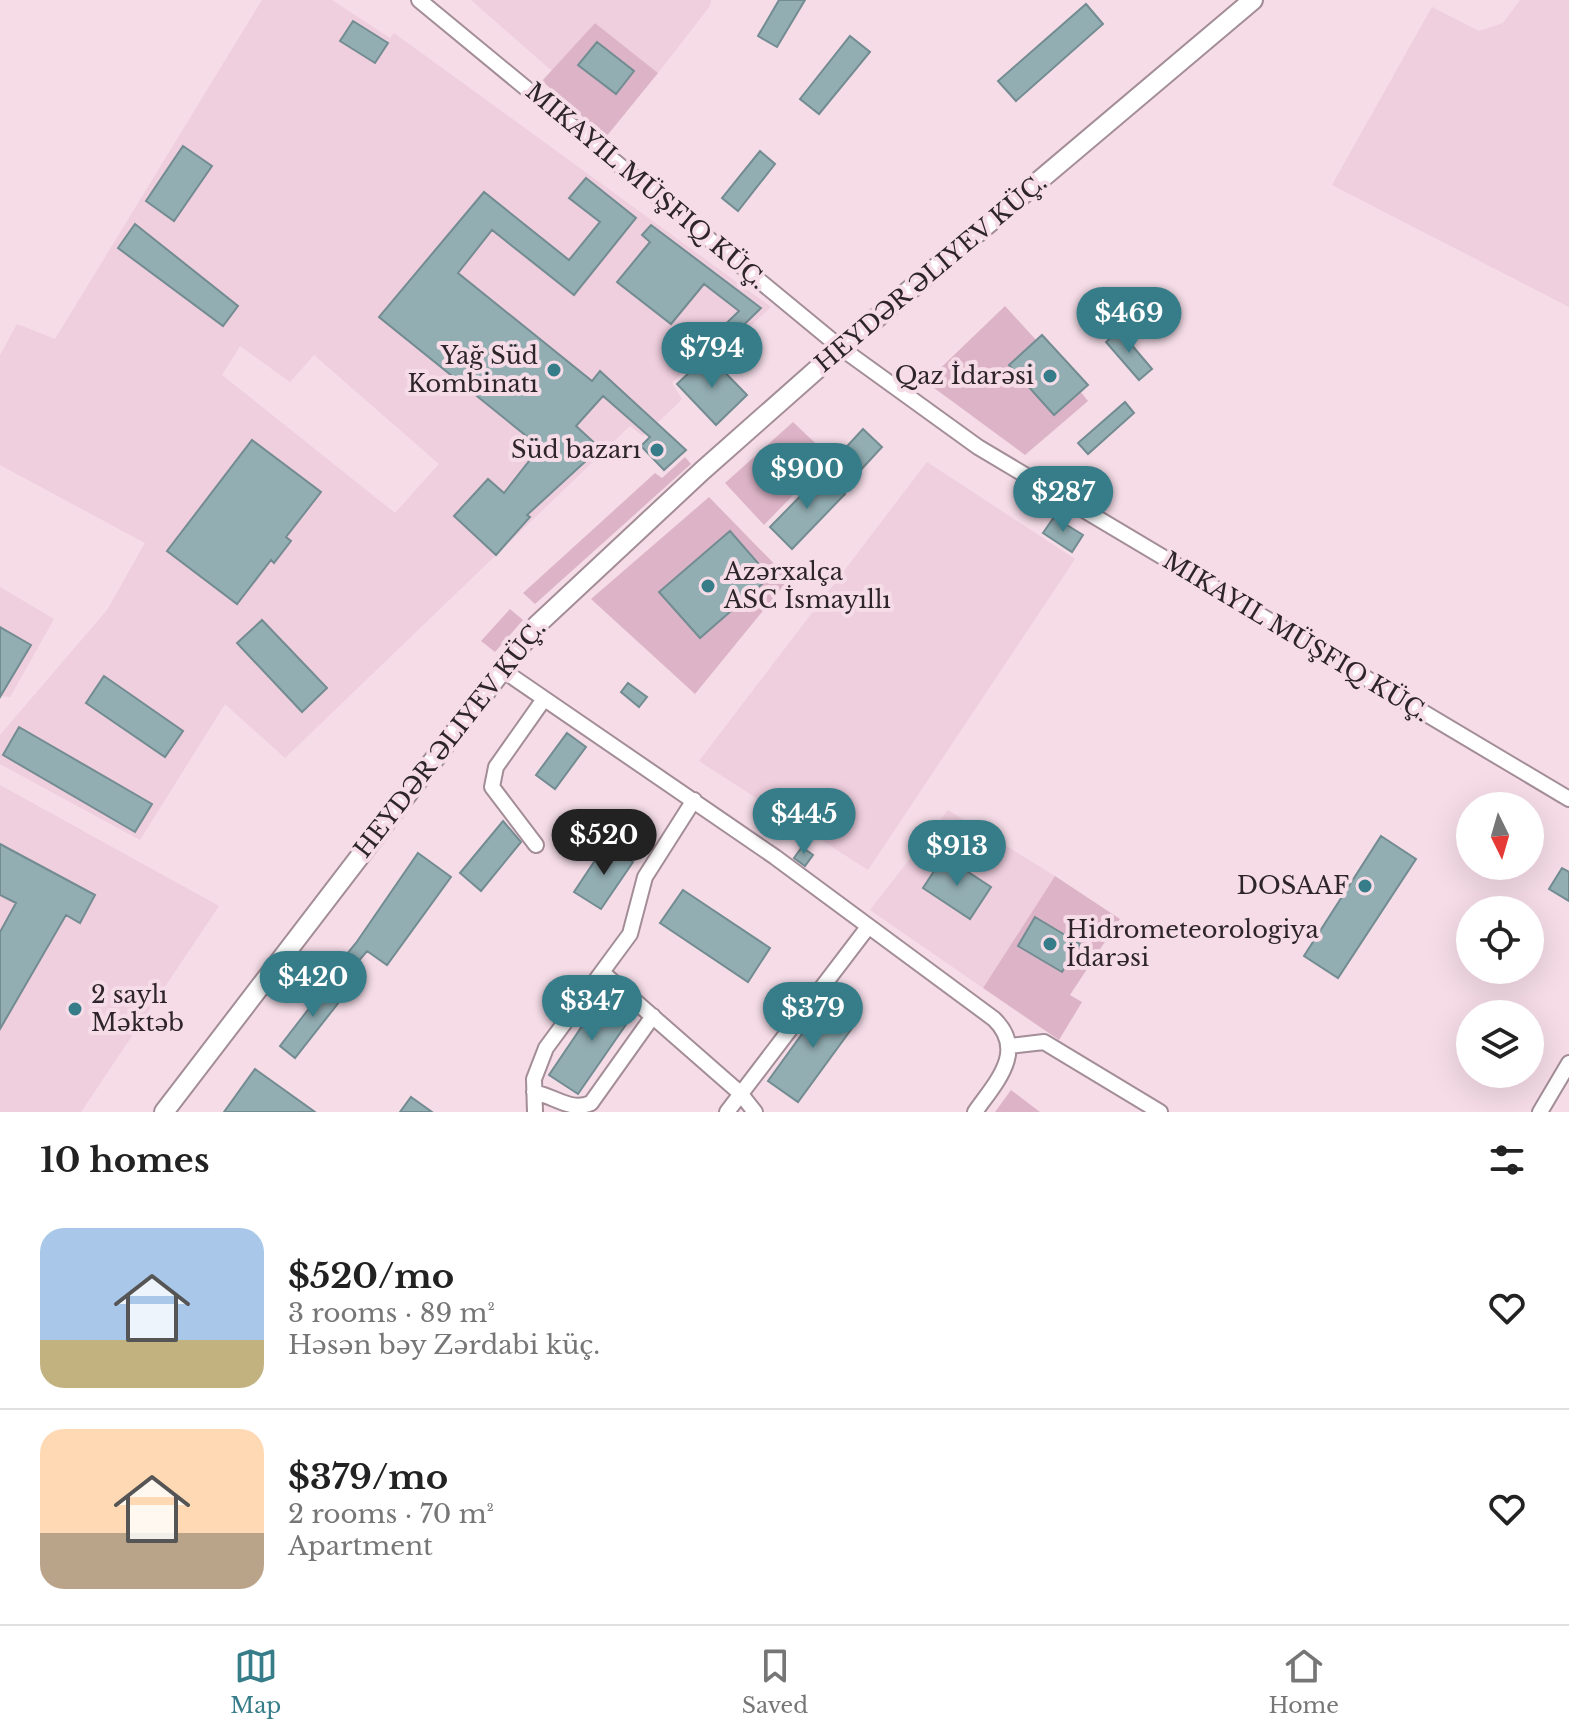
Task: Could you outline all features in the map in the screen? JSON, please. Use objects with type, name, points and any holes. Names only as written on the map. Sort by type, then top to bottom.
[{"type":"main road","name":"HEYDƏR ƏLIYEV KÜÇ.","points":[[164,1112],[537,625],[841,348],[1253,0]]},
{"type":"street","points":[[419,0],[841,348],[1015,470],[1569,799]]},
{"type":"street","points":[[501,669],[694,800],[994,1019],[1003,1028],[1010,1046],[1004,1069],[975,1112]]},
{"type":"street","points":[[536,845],[492,787],[496,767],[544,699]]},
{"type":"street","points":[[535,1112],[534,1079],[546,1048],[630,934],[645,877],[694,800]]},
{"type":"street","points":[[727,1112],[868,927]]},
{"type":"street","points":[[603,973],[740,1093],[755,1112]]},
{"type":"street","points":[[534,1092],[550,1095],[571,1109],[581,1109],[591,1103],[653,1016]]},
{"type":"street","points":[[1010,1046],[1044,1042],[1160,1112]]},
{"type":"street","points":[[1540,1112],[1569,1063]]},
{"type":"shaded area","points":[[262,0],[332,0],[390,38],[394,33],[771,307],[717,357],[706,349],[672,383],[682,399],[669,412],[643,436],[630,426],[285,758],[225,704],[140,840],[0,764],[0,735],[107,610],[145,543],[0,465],[0,355],[17,324],[55,339]],"holes":[[[240,346],[290,382],[314,355],[439,464],[395,513],[222,375]]]},
{"type":"shaded area","points":[[471,0],[711,0],[710,6],[658,73],[595,23],[552,71]]},
{"type":"shaded area","points":[[1520,0],[1569,0],[1569,307],[1332,185],[1432,7],[1479,31],[1503,23]]},
{"type":"shaded area","points":[[595,23],[658,73],[606,137],[542,81]]},
{"type":"shaded area","points":[[1005,306],[1036,340],[1009,365],[1054,414],[1080,391],[1088,401],[1025,455],[926,382]]},
{"type":"shaded area","points":[[793,422],[830,457],[764,525],[725,483]]},
{"type":"shaded area","points":[[685,457],[691,464],[535,604],[523,593],[655,473],[662,478]]},
{"type":"shaded area","points":[[927,462],[1075,559],[868,870],[699,761]]},
{"type":"shaded area","points":[[709,497],[789,579],[695,694],[591,599]]},
{"type":"shaded area","points":[[0,587],[54,619],[10,697],[0,696]]},
{"type":"shaded area","points":[[510,609],[523,620],[495,652],[481,641]]},
{"type":"shaded area","name":"2 saylı Məktəb","points":[[0,785],[219,906],[81,1112],[0,1112]]},
{"type":"shaded area","points":[[948,810],[1055,876],[983,988],[870,910]]},
{"type":"shaded area","points":[[1055,876],[1120,919],[1070,995],[1082,1002],[1059,1040],[983,988]]},
{"type":"shaded area","points":[[1011,1090],[1040,1112],[995,1112]]},
{"type":"building","points":[[779,0],[805,0],[777,47],[758,36]]},
{"type":"building","points":[[1086,4],[1103,24],[1016,101],[998,81]]},
{"type":"building","points":[[353,21],[388,43],[375,63],[340,41]]},
{"type":"building","points":[[850,36],[870,52],[819,114],[800,99]]},
{"type":"building","points":[[597,42],[634,71],[616,94],[578,65]]},
{"type":"building","points":[[183,146],[212,166],[174,221],[146,201]]},
{"type":"building","points":[[760,151],[775,164],[738,211],[722,198]]},
{"type":"building","points":[[586,178],[636,218],[574,295],[492,230],[458,273],[592,381],[600,371],[686,450],[664,470],[641,446],[650,437],[603,396],[576,426],[600,448],[527,515],[530,517],[496,555],[454,516],[488,479],[504,493],[540,447],[379,317],[484,192],[569,260],[600,222],[569,198]]},
{"type":"building","points":[[135,224],[238,306],[223,326],[118,248]]},
{"type":"building","points":[[651,225],[761,308],[716,352],[706,343],[739,311],[704,284],[671,324],[617,282],[650,242],[642,235]]},
{"type":"building","points":[[1119,330],[1152,369],[1139,380],[1106,342]]},
{"type":"building","points":[[1042,335],[1088,385],[1054,415],[1009,365]]},
{"type":"building","points":[[708,355],[747,395],[716,425],[677,384]]},
{"type":"building","points":[[1125,402],[1134,413],[1088,454],[1078,443]]},
{"type":"building","points":[[863,429],[882,447],[857,474],[838,456]]},
{"type":"building","points":[[252,440],[321,492],[286,537],[291,541],[274,563],[271,560],[237,604],[167,551]]},
{"type":"building","points":[[823,473],[845,494],[792,549],[770,527]]},
{"type":"building","points":[[1054,517],[1083,535],[1072,552],[1043,533]]},
{"type":"building","points":[[730,531],[770,577],[700,638],[659,592]]},
{"type":"building","points":[[262,620],[327,688],[302,712],[237,643]]},
{"type":"building","points":[[0,627],[31,645],[0,697]]},
{"type":"building","points":[[104,676],[183,731],[165,757],[86,703]]},
{"type":"building","points":[[628,683],[647,697],[639,707],[621,692]]},
{"type":"building","points":[[19,727],[152,804],[135,832],[3,755]]},
{"type":"building","points":[[567,733],[586,747],[555,789],[536,775]]},
{"type":"building","points":[[503,821],[521,842],[481,891],[460,873]]},
{"type":"building","points":[[1381,836],[1416,859],[1338,978],[1304,956]]},
{"type":"building","points":[[0,844],[95,895],[80,923],[66,915],[0,1029],[0,932],[16,903],[0,895]]},
{"type":"building","points":[[606,844],[633,862],[601,909],[574,892]]},
{"type":"building","points":[[802,847],[813,855],[805,866],[794,858]]},
{"type":"building","points":[[418,853],[451,877],[387,965],[367,951],[342,981],[332,972],[356,943]]},
{"type":"building","points":[[944,856],[991,887],[970,919],[923,888]]},
{"type":"building","points":[[1562,868],[1569,872],[1569,901],[1549,889]]},
{"type":"building","points":[[683,890],[770,948],[748,982],[660,923]]},
{"type":"building","points":[[1035,917],[1080,944],[1062,972],[1018,946]]},
{"type":"building","points":[[331,980],[347,992],[295,1058],[280,1046]]},
{"type":"building","points":[[605,992],[634,1013],[578,1094],[549,1075]]},
{"type":"building","points":[[828,998],[858,1020],[798,1102],[768,1081]]},
{"type":"building","points":[[255,1069],[315,1112],[224,1112]]},
{"type":"building","points":[[411,1097],[432,1112],[400,1112]]},
{"type":"place","name":"Yağ Süd Kombinatı","points":[[554,370]]},
{"type":"place","name":"Qaz İdarəsi","points":[[1050,376]]},
{"type":"place","name":"Süd bazarı","points":[[657,450]]},
{"type":"place","name":"Azərxalça ASC İsmayıllı","points":[[708,586]]},
{"type":"place","name":"DOSAAF","points":[[1365,886]]},
{"type":"place","name":"Hidrometeorologiya İdarəsi","points":[[1050,944]]},
{"type":"place","name":"2 saylı Məktəb","points":[[75,1009]]}]
